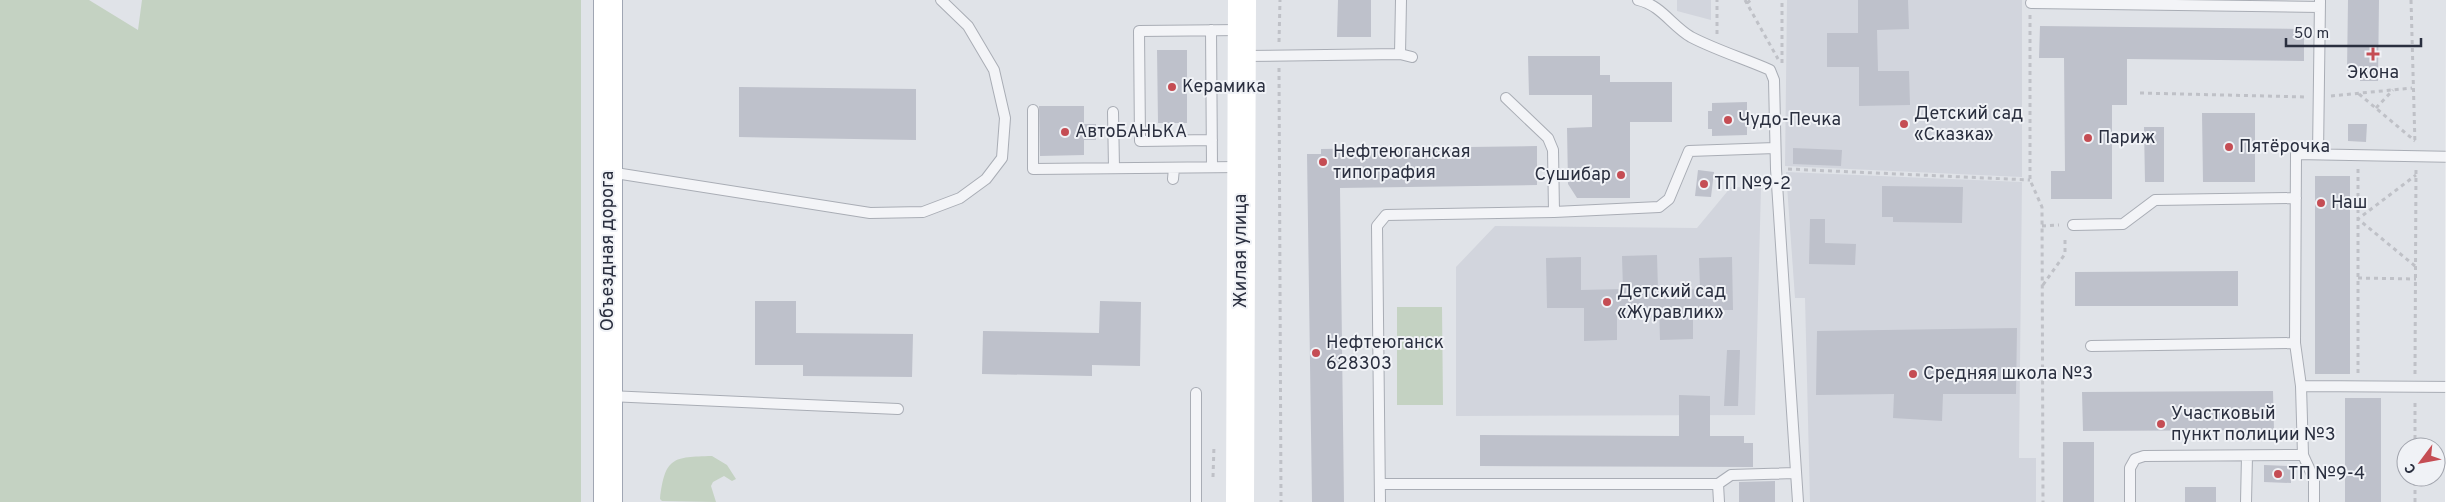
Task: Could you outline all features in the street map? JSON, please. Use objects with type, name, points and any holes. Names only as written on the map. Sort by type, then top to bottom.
[{"type":"main road","name":"Объездная дорога","points":[[608,0],[608,502]]},
{"type":"main road","name":"Жилая улица","points":[[1240,502],[1242,0]]},
{"type":"main road","points":[[2460,9],[2460,498]]},
{"type":"lane","points":[[608,172],[870,213],[923,212],[960,198],[986,180],[1002,158],[1005,118],[994,70],[968,26],[941,0]]},
{"type":"lane","points":[[1400,54],[1401,0]]},
{"type":"lane","points":[[1638,0],[1646,2],[1667,16],[1690,36],[1770,70],[1774,80],[1776,169],[1798,502]]},
{"type":"lane","points":[[2030,3],[2320,3],[2318,154]]},
{"type":"lane","points":[[1211,30],[1212,167]]},
{"type":"lane","points":[[1212,140],[1140,141],[1139,31],[1211,30],[1242,43],[1279,55],[1400,54],[1412,57]]},
{"type":"lane","points":[[1506,98],[1548,138],[1552,150],[1554,212]]},
{"type":"lane","points":[[1034,110],[1033,169],[1241,167]]},
{"type":"lane","points":[[1113,112],[1114,168]]},
{"type":"lane","points":[[1380,502],[1377,226],[1386,214],[1554,212],[1659,207],[1669,199],[1689,152],[1775,148]]},
{"type":"lane","points":[[2314,502],[2314,479],[2303,456],[2301,386],[2295,343],[2296,154],[2460,157]]},
{"type":"lane","points":[[1174,168],[1174,179]]},
{"type":"lane","points":[[2069,225],[2122,224],[2155,200],[2296,198]]},
{"type":"lane","points":[[2091,346],[2295,343]]},
{"type":"lane","points":[[2301,386],[2415,387],[2460,372]]},
{"type":"lane","points":[[1196,393],[1196,502]]},
{"type":"lane","points":[[608,396],[898,409]]},
{"type":"lane","points":[[2130,502],[2130,468],[2135,459],[2144,456],[2303,456]]},
{"type":"lane","points":[[2246,502],[2247,456]]},
{"type":"lane","points":[[1380,484],[1718,484],[1731,475],[1795,473]]},
{"type":"lane","points":[[1718,484],[1718,502]]},
{"type":"path","points":[[1280,0],[1281,502]]},
{"type":"path","points":[[1717,0],[1717,37]]},
{"type":"path","points":[[1747,3],[1751,0]]},
{"type":"path","points":[[1774,62],[1782,66],[1782,0]]},
{"type":"path","points":[[2411,0],[2412,88],[2416,156],[2415,437]]},
{"type":"path","points":[[2030,3],[2030,180],[2042,206],[2044,502]]},
{"type":"path","points":[[2140,94],[2319,98],[2412,88]]},
{"type":"path","points":[[2376,108],[2393,90]]},
{"type":"path","points":[[2359,94],[2415,141]]},
{"type":"path","points":[[2358,155],[2358,386]]},
{"type":"path","points":[[1776,169],[2030,180]]},
{"type":"path","points":[[2358,219],[2416,174]]},
{"type":"path","points":[[2358,219],[2416,266]]},
{"type":"path","points":[[2042,226],[2069,225],[2065,254],[2043,285]]},
{"type":"path","points":[[2358,278],[2416,279]]},
{"type":"path","points":[[1213,476],[1214,446]]},
{"type":"path","points":[[2415,487],[2415,502]]},
{"type":"shaded area","points":[[1677,0],[1711,0],[1711,20],[1677,11]]},
{"type":"shaded area","name":"Детский сад «Сказка»","points":[[1787,0],[2022,0],[2022,177],[1785,166]]},
{"type":"shaded area","name":"Средняя школа №3","points":[[1786,172],[2022,182],[2019,458],[2036,458],[2036,502],[1810,502],[1805,298],[1795,298]]},
{"type":"shaded area","name":"Детский сад «Журавлик»","points":[[1731,187],[1761,188],[1755,415],[1456,416],[1456,267],[1495,226],[1697,228]]},
{"type":"green space","points":[[0,0],[89,0],[138,30],[142,0],[581,0],[581,502],[0,502]]},
{"type":"green space","points":[[1397,307],[1442,307],[1443,405],[1397,405]]},
{"type":"green space","points":[[712,456],[727,465],[736,479],[732,481],[724,476],[713,482],[711,486],[716,502],[662,501],[660,499],[665,475],[668,467],[673,462],[688,457]]},
{"type":"building","points":[[1338,0],[1371,0],[1371,37],[1337,37]]},
{"type":"building","points":[[1858,0],[1908,0],[1909,29],[1877,30],[1878,71],[1909,71],[1910,105],[1859,106],[1859,67],[1827,67],[1827,33],[1858,33]]},
{"type":"building","points":[[2348,0],[2379,0],[2378,81],[2360,81],[2360,72],[2347,71]]},
{"type":"building","points":[[2040,26],[2304,29],[2304,61],[2127,59],[2127,105],[2112,105],[2112,199],[2051,199],[2051,171],[2065,171],[2064,58],[2039,58]]},
{"type":"building","name":"Керамика","points":[[1157,50],[1187,50],[1187,123],[1158,123]]},
{"type":"building","points":[[1528,56],[1600,56],[1600,75],[1610,75],[1610,82],[1672,82],[1672,122],[1630,122],[1630,198],[1577,198],[1568,184],[1567,128],[1592,127],[1592,95],[1529,95]]},
{"type":"building","points":[[739,87],[916,89],[916,140],[739,137]]},
{"type":"building","name":"Чудо-Печка","points":[[1747,102],[1747,135],[1712,136],[1712,129],[1708,129],[1708,111],[1712,111],[1712,103]]},
{"type":"building","name":"АвтоБАНЬКА","points":[[1039,106],[1084,106],[1084,124],[1096,124],[1096,140],[1084,140],[1084,155],[1040,156]]},
{"type":"building","name":"Пятёрочка","points":[[2202,113],[2255,113],[2255,182],[2203,182]]},
{"type":"building","points":[[2348,124],[2367,124],[2366,142],[2348,141]]},
{"type":"building","points":[[2144,127],[2164,127],[2164,182],[2145,182]]},
{"type":"building","points":[[1537,146],[1537,185],[1340,188],[1344,502],[1312,502],[1307,154],[1321,154],[1321,149]]},
{"type":"building","points":[[1793,148],[1842,150],[1841,166],[1793,164]]},
{"type":"building","name":"ТП №9-2","points":[[1698,170],[1714,172],[1711,197],[1695,196]]},
{"type":"building","points":[[2315,176],[2350,176],[2350,374],[2315,374]]},
{"type":"building","points":[[1882,186],[1963,187],[1962,223],[1893,222],[1893,217],[1882,217]]},
{"type":"building","points":[[1810,219],[1825,219],[1825,243],[1856,244],[1855,265],[1809,264]]},
{"type":"building","points":[[1657,255],[1658,290],[1700,289],[1699,258],[1732,257],[1733,310],[1693,310],[1693,339],[1660,340],[1659,308],[1617,309],[1617,340],[1584,341],[1584,308],[1547,308],[1546,258],[1581,257],[1581,290],[1623,289],[1622,256]]},
{"type":"building","points":[[2238,271],[2238,306],[2075,306],[2075,272]]},
{"type":"building","points":[[755,301],[796,301],[796,333],[913,334],[912,377],[803,376],[803,365],[755,365]]},
{"type":"building","points":[[1100,301],[1141,302],[1140,366],[1092,365],[1092,376],[982,374],[983,331],[1099,333]]},
{"type":"building","points":[[2017,328],[2016,394],[1943,394],[1942,421],[1893,418],[1894,394],[1816,395],[1817,331]]},
{"type":"building","points":[[1727,350],[1740,350],[1738,406],[1724,406]]},
{"type":"building","points":[[2273,391],[2274,430],[2083,431],[2082,392]]},
{"type":"building","points":[[1679,395],[1710,396],[1710,436],[1744,436],[1744,443],[1753,443],[1753,467],[1480,466],[1480,435],[1679,436]]},
{"type":"building","points":[[2345,398],[2381,398],[2381,502],[2345,502]]},
{"type":"building","points":[[2063,442],[2094,442],[2094,502],[2063,502]]},
{"type":"building","name":"ТП №9-4","points":[[2264,465],[2291,466],[2291,483],[2264,482]]},
{"type":"building","points":[[1775,481],[1775,502],[1739,502],[1739,482]]},
{"type":"building","points":[[2185,487],[2216,487],[2216,502],[2185,502]]},
{"type":"place","name":"Экона","points":[[2373,54]]},
{"type":"place","name":"Керамика","points":[[1172,87]]},
{"type":"place","name":"Чудо-Печка","points":[[1728,120]]},
{"type":"place","name":"Детский сад «Сказка»","points":[[1904,124]]},
{"type":"place","name":"АвтоБАНЬКА","points":[[1065,132]]},
{"type":"place","name":"Париж","points":[[2088,138]]},
{"type":"place","name":"Пятёрочка","points":[[2229,147]]},
{"type":"place","name":"Нефтеюганская типография","points":[[1323,162]]},
{"type":"place","name":"Сушибар","points":[[1621,175]]},
{"type":"place","name":"ТП №9-2","points":[[1704,184]]},
{"type":"place","name":"Наш","points":[[2321,203]]},
{"type":"place","name":"Детский сад «Журавлик»","points":[[1607,302]]},
{"type":"place","name":"Нефтеюганск 628303","points":[[1316,353]]},
{"type":"place","name":"Средняя школа №3","points":[[1913,374]]},
{"type":"place","name":"Участковый пункт полиции №3","points":[[2161,424]]},
{"type":"place","name":"ТП №9-4","points":[[2278,474]]}]
